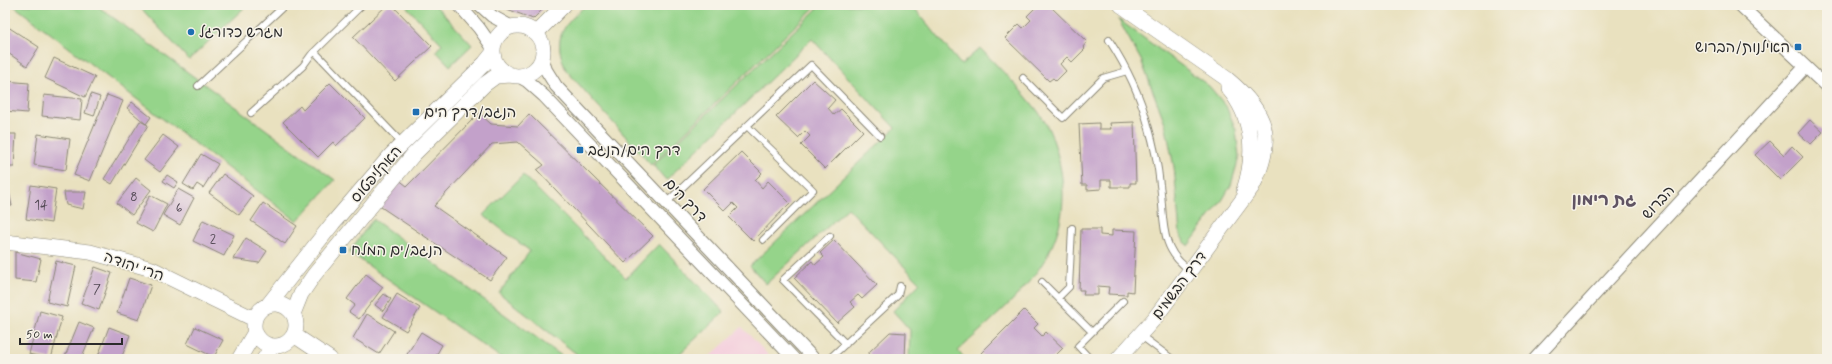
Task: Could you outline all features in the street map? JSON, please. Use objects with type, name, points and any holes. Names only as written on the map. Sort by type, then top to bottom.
[{"type":"street","points":[[459,5],[479,28],[493,50],[497,65],[514,75],[533,71],[542,58],[543,47],[536,33],[526,26],[510,26],[492,16],[480,5]]},
{"type":"street","points":[[536,33],[564,5]]},
{"type":"street","name":"דרך הבשמים","points":[[1118,359],[1140,335],[1236,208],[1249,169],[1251,151],[1247,120],[1233,94],[1200,61],[1121,5]]},
{"type":"street","points":[[1740,5],[1827,87]]},
{"type":"street","points":[[493,50],[497,36],[510,26]]},
{"type":"street","name":"האקליפטוס","points":[[268,305],[333,223],[403,144],[485,63],[493,50]]},
{"type":"street","name":"דרך הים","points":[[542,58],[548,76],[556,86],[814,359]]},
{"type":"street","name":"הברוש","points":[[1535,359],[1805,67]]},
{"type":"street","name":"האקליפטוס","points":[[293,314],[301,294],[314,275],[413,155],[485,84],[496,76],[514,75]]},
{"type":"street","name":"דרך הים","points":[[514,75],[527,81],[544,96],[794,359]]},
{"type":"street","name":"הרי יהודה","points":[[5,242],[90,252],[152,269],[255,326]]},
{"type":"street","points":[[239,359],[255,326],[257,313],[268,305],[282,305],[293,314],[296,321],[294,335],[283,345],[273,346],[264,343],[255,326]]},
{"type":"street","points":[[294,335],[330,359]]},
{"type":"street","points":[[264,359],[273,346]]},
{"type":"lane","points":[[198,86],[284,5]]},
{"type":"lane","points":[[251,113],[303,66],[362,5]]},
{"type":"lane","points":[[1109,40],[1127,70],[1142,105],[1153,143],[1160,184],[1166,240],[1175,257],[1190,270]]},
{"type":"lane","points":[[315,52],[403,144]]},
{"type":"lane","points":[[666,203],[811,65],[880,136]]},
{"type":"lane","points":[[1023,78],[1063,118],[1103,78],[1127,70]]},
{"type":"lane","points":[[747,126],[813,190],[763,240]]},
{"type":"lane","points":[[1058,298],[1069,287],[1072,228]]},
{"type":"lane","points":[[830,236],[783,280],[846,344]]},
{"type":"lane","points":[[1042,282],[1092,332]]},
{"type":"lane","points":[[829,359],[898,295],[900,286]]},
{"type":"lane","points":[[1090,359],[1078,346],[1123,301]]},
{"type":"lane","points":[[1140,335],[1172,359]]},
{"type":"shaded area","points":[[742,327],[772,359],[707,359]]},
{"type":"green space","points":[[13,5],[96,5],[335,180],[297,221]]},
{"type":"green space","name":"מגרש כדורגל","points":[[138,5],[247,5],[189,60]]},
{"type":"green space","points":[[405,5],[435,5],[472,45],[450,66],[436,51],[442,44]]},
{"type":"green space","points":[[586,5],[817,5],[651,165],[566,70],[560,49],[562,33],[571,20]]},
{"type":"green space","points":[[821,5],[912,5],[961,65],[980,48],[1017,86],[1042,117],[1050,131],[1058,155],[1061,171],[1063,201],[1059,228],[1049,252],[1035,274],[999,313],[958,351],[966,359],[909,359],[910,330],[893,311],[920,283],[848,208],[766,284],[750,266],[895,128],[812,39],[666,180],[653,165]]},
{"type":"green space","points":[[1118,19],[1209,86],[1226,106],[1236,130],[1239,157],[1231,185],[1223,199],[1188,246],[1180,235],[1174,167],[1165,123],[1141,60]]},
{"type":"green space","points":[[523,175],[626,278],[659,244],[724,312],[674,359],[583,359],[499,293],[530,251],[483,215]]},
{"type":"green space","points":[[373,219],[566,359],[503,359],[349,252]]},
{"type":"building","points":[[387,5],[392,5],[432,46],[395,81],[353,37]]},
{"type":"building","points":[[504,5],[547,5],[533,19],[502,7]]},
{"type":"building","points":[[1038,5],[1049,5],[1087,42],[1083,47],[1085,49],[1072,62],[1067,57],[1060,64],[1066,71],[1056,81],[1053,78],[1049,81],[1005,38],[1019,24],[1023,28],[1031,20],[1027,16]]},
{"type":"building","points":[[5,25],[39,47],[27,66],[5,51]]},
{"type":"building","points":[[54,58],[95,77],[85,97],[45,78]]},
{"type":"building","points":[[813,80],[835,100],[828,108],[834,115],[841,109],[863,131],[825,169],[801,145],[810,136],[805,131],[798,138],[776,117]]},
{"type":"building","points":[[5,81],[29,83],[27,113],[5,111]]},
{"type":"building","points":[[330,83],[365,118],[336,146],[333,142],[318,157],[283,122],[300,106],[303,110]]},
{"type":"building","points":[[91,94],[100,97],[94,116],[85,113]]},
{"type":"building","points":[[44,95],[82,99],[80,120],[42,116]]},
{"type":"building","points":[[107,95],[123,101],[90,181],[74,175]]},
{"type":"building","points":[[132,102],[151,117],[146,124],[127,108]]},
{"type":"building","points":[[479,113],[491,124],[518,126],[529,114],[653,236],[625,263],[537,170],[544,165],[518,142],[492,144],[434,206],[507,257],[490,280],[378,205],[398,179],[407,186]]},
{"type":"building","points":[[1810,120],[1823,132],[1811,144],[1798,133]]},
{"type":"building","points":[[140,121],[148,125],[112,184],[104,179]]},
{"type":"building","points":[[1134,122],[1136,183],[1130,183],[1130,187],[1111,187],[1111,180],[1101,180],[1101,189],[1087,190],[1087,185],[1082,185],[1079,124],[1099,123],[1099,129],[1111,129],[1110,123]]},
{"type":"building","points":[[5,134],[16,134],[14,167],[5,167]]},
{"type":"building","points":[[38,134],[70,139],[66,170],[34,165]]},
{"type":"building","points":[[163,135],[179,147],[160,172],[144,160]]},
{"type":"building","points":[[1770,141],[1784,155],[1792,146],[1803,157],[1780,180],[1755,155]]},
{"type":"building","points":[[741,152],[762,173],[755,180],[762,188],[768,181],[790,203],[753,241],[729,217],[738,208],[733,203],[725,211],[703,189]]},
{"type":"building","points":[[201,154],[218,164],[203,188],[197,184],[193,190],[183,184]]},
{"type":"building","points":[[223,174],[253,196],[239,215],[209,193]]},
{"type":"building","points":[[167,175],[178,182],[174,188],[163,181]]},
{"type":"building","points":[[136,178],[151,190],[132,215],[117,203]]},
{"type":"building","points":[[31,185],[56,189],[51,223],[26,219]]},
{"type":"building","points":[[5,187],[8,187],[12,206],[5,206]]},
{"type":"building","points":[[178,189],[194,198],[180,225],[163,215]]},
{"type":"building","points":[[64,192],[86,192],[83,209],[66,205]]},
{"type":"building","points":[[150,195],[167,204],[153,232],[136,223]]},
{"type":"building","points":[[263,203],[297,226],[285,244],[251,221]]},
{"type":"building","points":[[203,220],[234,235],[224,256],[193,241]]},
{"type":"building","points":[[1081,229],[1100,229],[1100,235],[1112,236],[1112,230],[1136,231],[1133,292],[1127,291],[1127,295],[1108,294],[1109,287],[1098,286],[1098,295],[1083,295],[1084,290],[1079,290]]},
{"type":"building","points":[[246,238],[267,251],[259,263],[233,259]]},
{"type":"building","points":[[834,240],[877,285],[862,299],[858,295],[850,302],[855,307],[837,323],[794,278],[812,261],[815,265],[824,257],[820,253]]},
{"type":"building","points":[[15,252],[41,259],[36,282],[15,280]]},
{"type":"building","points":[[56,261],[76,266],[67,307],[47,302]]},
{"type":"building","points":[[95,267],[112,273],[99,310],[81,303]]},
{"type":"building","points":[[366,274],[383,287],[359,319],[349,312],[355,305],[347,299]]},
{"type":"building","points":[[129,278],[151,285],[139,320],[117,313]]},
{"type":"building","points":[[384,294],[391,299],[383,311],[375,305]]},
{"type":"building","points":[[397,294],[420,308],[406,331],[383,317]]},
{"type":"building","points":[[1024,310],[1038,324],[1034,328],[1042,336],[1046,332],[1063,348],[1052,359],[982,359],[984,357],[981,353]]},
{"type":"building","points":[[40,311],[62,317],[51,359],[29,354]]},
{"type":"building","points":[[367,314],[394,331],[379,354],[353,338]]},
{"type":"building","points":[[79,322],[94,328],[81,359],[64,359]]},
{"type":"building","points":[[109,327],[130,335],[121,359],[97,359]]},
{"type":"building","points":[[195,327],[223,340],[214,357],[187,344]]},
{"type":"building","points":[[421,332],[442,345],[434,359],[404,359]]},
{"type":"building","points":[[890,332],[906,333],[905,359],[870,359],[869,352]]},
{"type":"place","name":"מגרש כדורגל","points":[[191,32]]},
{"type":"place","name":"האילנות/הברוש","points":[[1798,47]]},
{"type":"place","name":"הנגב/דרך הים","points":[[416,112]]},
{"type":"place","name":"דרך הים/הנגב","points":[[580,150]]},
{"type":"place","name":"הנגב/ים המלח","points":[[343,250]]},
{"type":"district","name":"גת רימון","points":[[1604,199]]}]
